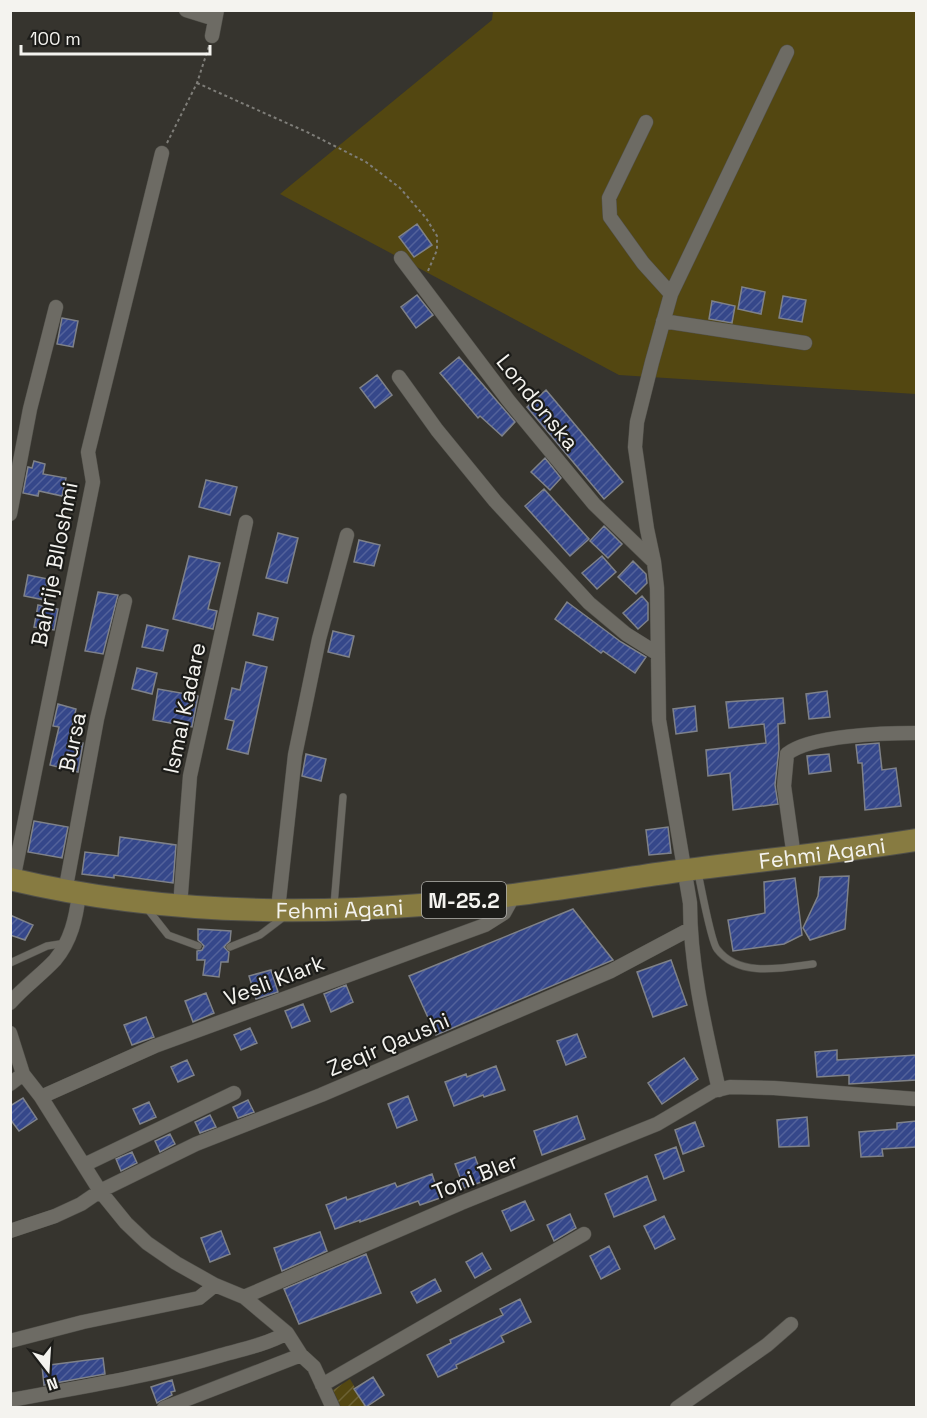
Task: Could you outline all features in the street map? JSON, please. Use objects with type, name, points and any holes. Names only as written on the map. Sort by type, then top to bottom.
[{"type":"main road","name":"Fehmi Agani","points":[[12,879],[72,893],[180,906],[227,909],[420,905],[514,895],[691,869],[828,854],[916,840]]},
{"type":"street","points":[[186,10],[216,15],[212,36]]},
{"type":"street","points":[[719,1090],[700,1006],[690,928],[691,869],[659,720],[657,588],[635,447],[637,422],[671,294],[788,52]]},
{"type":"street","points":[[646,122],[609,198],[610,217],[643,263],[671,294]]},
{"type":"street","name":"Bahrije Blloshmi","points":[[12,879],[93,482],[88,452],[162,153]]},
{"type":"street","name":"Londonska","points":[[401,258],[508,400],[594,504],[654,562]]},
{"type":"street","points":[[10,514],[30,409],[56,307]]},
{"type":"street","points":[[663,321],[805,344]]},
{"type":"street","points":[[399,377],[437,430],[495,501],[589,603],[626,634],[658,654]]},
{"type":"street","name":"Ismal Kadare","points":[[180,906],[190,776],[246,522]]},
{"type":"street","points":[[286,909],[296,755],[319,639],[347,535]]},
{"type":"street","name":"Bursa","points":[[10,1003],[55,960],[74,928],[72,893],[98,719],[125,601]]},
{"type":"street","points":[[794,857],[784,786],[787,754],[795,747],[812,743],[875,735],[916,733]]},
{"type":"street","name":"Vesli Klark","points":[[41,1097],[155,1046],[485,925],[504,913],[514,895]]},
{"type":"street","name":"Zeqir Qaushi","points":[[10,1231],[56,1216],[81,1204],[100,1191],[196,1144],[321,1095],[611,971],[690,928]]},
{"type":"street","points":[[10,1033],[23,1074],[41,1097],[100,1191],[126,1224],[147,1243],[215,1285],[244,1298],[287,1333],[301,1355],[314,1366],[333,1407]]},
{"type":"street","points":[[10,1084],[23,1074]]},
{"type":"street","name":"Toni Bler","points":[[244,1298],[440,1212],[657,1124],[713,1091],[730,1087],[774,1088],[916,1099]]},
{"type":"street","points":[[84,1165],[234,1093]]},
{"type":"street","points":[[322,1385],[584,1234]]},
{"type":"street","points":[[10,1341],[83,1322],[199,1298],[215,1285]]},
{"type":"street","points":[[677,1407],[767,1345],[790,1324]]},
{"type":"street","points":[[10,1400],[149,1375],[228,1354],[276,1339],[287,1333]]},
{"type":"street","points":[[164,1407],[301,1355]]},
{"type":"lane","points":[[333,908],[343,797]]},
{"type":"lane","points":[[691,869],[716,948],[730,960],[766,970],[813,964]]},
{"type":"lane","points":[[142,902],[168,935],[198,946]]},
{"type":"lane","points":[[230,947],[260,935],[286,909]]},
{"type":"lane","points":[[10,963],[47,946],[66,943]]},
{"type":"path","points":[[162,153],[197,83],[212,36]]},
{"type":"path","points":[[197,83],[366,162],[400,188],[426,218],[437,236],[437,250],[421,285]]},
{"type":"shaded area","points":[[493,11],[916,11],[916,394],[619,375],[280,194],[492,20]]},
{"type":"shaded area","points":[[350,1379],[366,1407],[341,1407],[333,1390]]},
{"type":"building","points":[[417,224],[432,245],[414,257],[399,237]]},
{"type":"building","points":[[742,287],[765,292],[761,314],[738,309]]},
{"type":"building","points":[[417,295],[433,315],[416,328],[401,307]]},
{"type":"building","points":[[783,296],[806,300],[802,322],[779,318]]},
{"type":"building","points":[[712,301],[735,306],[732,323],[709,319]]},
{"type":"building","points":[[62,318],[78,321],[73,347],[57,344]]},
{"type":"building","points":[[459,357],[515,422],[502,436],[480,416],[478,418],[440,373]]},
{"type":"building","points":[[377,375],[392,395],[375,408],[360,388]]},
{"type":"building","points":[[546,390],[623,482],[604,499],[527,407]]},
{"type":"building","points":[[545,458],[561,478],[550,490],[531,472]]},
{"type":"building","points":[[34,461],[45,464],[43,474],[66,478],[62,496],[39,491],[38,496],[23,493],[28,467],[32,468]]},
{"type":"building","points":[[206,480],[237,487],[230,515],[199,507]]},
{"type":"building","points":[[544,489],[589,539],[570,556],[525,506]]},
{"type":"building","points":[[604,526],[622,544],[608,558],[590,541]]},
{"type":"building","points":[[278,533],[298,538],[287,583],[266,578]]},
{"type":"building","points":[[359,540],[380,545],[374,566],[354,562]]},
{"type":"building","points":[[189,556],[220,563],[208,609],[217,611],[213,629],[173,619]]},
{"type":"building","points":[[602,556],[616,572],[597,589],[582,573]]},
{"type":"building","points":[[633,561],[646,574],[647,583],[636,594],[618,577]]},
{"type":"building","points":[[28,575],[48,579],[45,600],[24,596]]},
{"type":"building","points":[[98,592],[118,595],[103,654],[85,651]]},
{"type":"building","points":[[642,596],[648,603],[648,620],[638,629],[623,613]]},
{"type":"building","points":[[567,602],[621,642],[646,657],[635,673],[603,651],[601,653],[555,619]]},
{"type":"building","points":[[38,605],[58,609],[54,630],[34,627]]},
{"type":"building","points":[[258,613],[278,618],[273,640],[253,635]]},
{"type":"building","points":[[147,625],[168,630],[163,651],[142,647]]},
{"type":"building","points":[[333,631],[354,636],[349,657],[328,652]]},
{"type":"building","points":[[246,662],[267,667],[248,754],[227,749],[234,721],[225,719],[232,688],[240,690]]},
{"type":"building","points":[[137,668],[157,673],[152,694],[132,689]]},
{"type":"building","points":[[158,689],[198,696],[192,727],[153,720]]},
{"type":"building","points":[[827,691],[830,717],[809,719],[806,694]]},
{"type":"building","points":[[783,698],[785,723],[778,724],[779,749],[775,785],[778,804],[733,810],[730,773],[708,776],[706,750],[766,743],[764,724],[729,728],[726,702]]},
{"type":"building","points":[[58,704],[76,709],[69,740],[83,743],[78,772],[50,765],[59,727],[53,726]]},
{"type":"building","points":[[695,706],[697,731],[676,734],[673,709]]},
{"type":"building","points":[[879,743],[882,770],[896,768],[901,806],[865,810],[862,763],[858,763],[856,745]]},
{"type":"building","points":[[306,754],[326,759],[321,781],[302,776]]},
{"type":"building","points":[[829,754],[831,771],[809,774],[807,756]]},
{"type":"building","points":[[34,821],[68,827],[62,858],[28,852]]},
{"type":"building","points":[[668,827],[671,853],[649,855],[646,830]]},
{"type":"building","points":[[120,837],[176,845],[173,883],[114,875],[114,878],[82,874],[85,852],[118,856]]},
{"type":"building","points":[[849,876],[845,929],[810,940],[803,928],[818,896],[820,877]]},
{"type":"building","points":[[795,878],[802,935],[784,944],[733,951],[728,920],[765,913],[764,882]]},
{"type":"building","points":[[573,909],[613,960],[436,1035],[409,976]]},
{"type":"building","points":[[10,915],[33,925],[25,940],[10,935]]},
{"type":"building","points":[[198,929],[231,931],[230,941],[224,947],[229,952],[228,962],[221,962],[219,977],[203,975],[205,960],[197,960],[197,951],[202,950],[204,946],[198,940]]},
{"type":"building","points":[[671,960],[687,1005],[653,1017],[637,972]]},
{"type":"building","points":[[271,970],[278,992],[256,999],[249,976]]},
{"type":"building","points":[[346,985],[353,1002],[331,1012],[324,994]]},
{"type":"building","points":[[206,993],[214,1013],[193,1022],[185,1001]]},
{"type":"building","points":[[303,1004],[310,1021],[292,1028],[285,1011]]},
{"type":"building","points":[[146,1017],[154,1037],[132,1045],[124,1025]]},
{"type":"building","points":[[250,1028],[257,1043],[241,1050],[234,1035]]},
{"type":"building","points":[[577,1034],[586,1057],[566,1065],[557,1041]]},
{"type":"building","points":[[837,1050],[837,1060],[916,1055],[916,1080],[849,1084],[849,1075],[817,1077],[815,1052]]},
{"type":"building","points":[[684,1058],[698,1079],[662,1104],[648,1083]]},
{"type":"building","points":[[187,1060],[194,1075],[178,1082],[171,1067]]},
{"type":"building","points":[[496,1066],[505,1090],[484,1097],[483,1095],[454,1106],[445,1082],[466,1074],[467,1077]]},
{"type":"building","points":[[408,1096],[417,1120],[397,1128],[388,1104]]},
{"type":"building","points":[[23,1098],[37,1119],[19,1131],[10,1119],[10,1106]]},
{"type":"building","points":[[248,1100],[254,1112],[238,1118],[233,1107]]},
{"type":"building","points":[[149,1102],[156,1117],[140,1124],[133,1109]]},
{"type":"building","points":[[210,1115],[216,1127],[200,1133],[195,1122]]},
{"type":"building","points":[[577,1116],[585,1139],[542,1155],[534,1131]]},
{"type":"building","points":[[807,1117],[809,1146],[779,1147],[777,1120]]},
{"type":"building","points":[[916,1121],[916,1147],[882,1149],[883,1156],[861,1157],[859,1132],[897,1129],[897,1123]]},
{"type":"building","points":[[695,1122],[704,1146],[683,1154],[675,1130]]},
{"type":"building","points":[[170,1134],[175,1144],[160,1152],[155,1141]]},
{"type":"building","points":[[676,1147],[684,1171],[664,1179],[655,1155]]},
{"type":"building","points":[[132,1152],[137,1163],[121,1171],[116,1159]]},
{"type":"building","points":[[475,1157],[484,1181],[464,1188],[455,1164]]},
{"type":"building","points":[[432,1174],[440,1198],[420,1205],[418,1201],[335,1229],[326,1205],[395,1183],[397,1187]]},
{"type":"building","points":[[647,1176],[656,1200],[614,1217],[605,1194]]},
{"type":"building","points":[[525,1201],[534,1220],[511,1231],[502,1211]]},
{"type":"building","points":[[570,1214],[576,1228],[554,1241],[547,1225]]},
{"type":"building","points":[[664,1216],[675,1239],[655,1249],[644,1226]]},
{"type":"building","points":[[221,1231],[230,1254],[210,1262],[201,1238]]},
{"type":"building","points":[[320,1232],[327,1251],[282,1271],[274,1248]]},
{"type":"building","points":[[609,1246],[620,1269],[601,1279],[590,1256]]},
{"type":"building","points":[[482,1253],[491,1269],[475,1278],[466,1262]]},
{"type":"building","points":[[366,1254],[381,1293],[299,1324],[284,1289]]},
{"type":"building","points":[[435,1279],[441,1291],[417,1303],[411,1292]]},
{"type":"building","points":[[520,1299],[531,1322],[501,1336],[504,1342],[456,1365],[457,1368],[438,1377],[427,1355],[451,1343],[450,1340],[503,1315],[500,1309]]},
{"type":"building","points":[[103,1358],[105,1374],[44,1385],[42,1366]]},
{"type":"building","points":[[373,1377],[384,1395],[366,1407],[354,1389]]},
{"type":"building","points":[[172,1380],[175,1391],[157,1403],[151,1387]]}]
